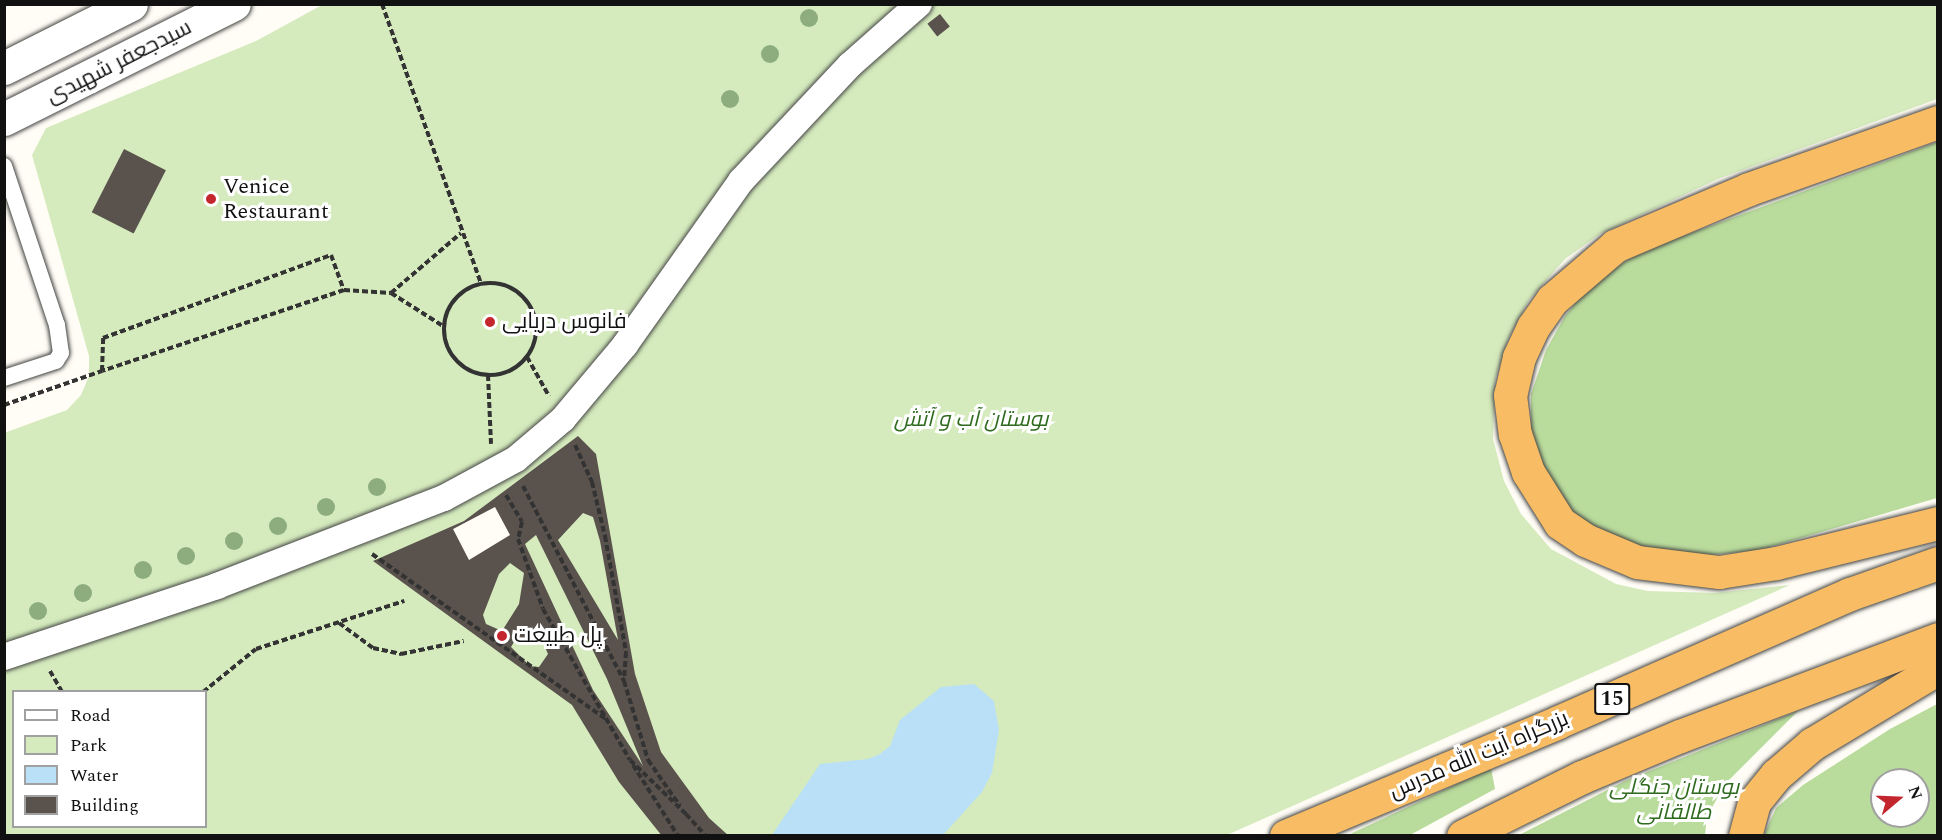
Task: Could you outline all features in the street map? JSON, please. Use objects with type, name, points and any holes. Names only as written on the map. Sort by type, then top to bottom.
[{"type":"highway","points":[[1938,122],[1749,189],[1615,246],[1552,300],[1533,327],[1519,357],[1510,395],[1515,434],[1528,472],[1560,523],[1585,540],[1637,562],[1719,572],[1776,563],[1938,523]]},
{"type":"highway","name":"بزرگراه آیت الله مدرس","points":[[1286,836],[1558,722],[1850,594],[1938,563]]},
{"type":"highway","points":[[1464,836],[1582,777],[1669,741],[1938,639]]},
{"type":"highway","points":[[1745,836],[1754,802],[1776,775],[1812,744],[1938,668]]},
{"type":"street","name":"سیدجعفر شهیدی","points":[[4,68],[131,4]]},
{"type":"street","name":"سیدجعفر شهیدی","points":[[4,119],[234,4]]},
{"type":"street","points":[[4,657],[217,586],[444,498],[516,459],[563,419],[625,345],[741,181],[850,65],[919,4]]},
{"type":"lane","points":[[4,166],[57,325],[61,353],[56,361],[4,378]]},
{"type":"path","points":[[382,4],[461,233],[481,283]]},
{"type":"path","points":[[391,292],[461,233]]},
{"type":"path","points":[[102,371],[103,338],[331,255],[344,290]]},
{"type":"path","points":[[481,283],[512,288],[533,311],[536,327],[527,357],[509,370],[488,375],[461,365],[451,354],[443,326],[454,298],[481,283]]},
{"type":"path","points":[[4,405],[344,290],[391,292],[443,326]]},
{"type":"path","points":[[527,357],[563,419],[592,482],[626,652],[624,681]]},
{"type":"path","points":[[488,375],[492,473],[522,522],[518,539],[543,609],[630,760],[678,836]]},
{"type":"path","points":[[521,482],[624,681],[648,760],[686,814]]},
{"type":"path","points":[[346,536],[607,719]]},
{"type":"path","points":[[205,690],[256,649],[404,601]]},
{"type":"path","points":[[339,622],[373,648],[401,654],[464,641]]},
{"type":"path","points":[[630,760],[706,836]]},
{"type":"green space","name":"بوستان آب و آتش","points":[[322,5],[1937,5],[1937,99],[1718,179],[1600,234],[1565,259],[1529,300],[1508,339],[1495,380],[1493,439],[1504,481],[1521,514],[1551,549],[1616,584],[1648,591],[1715,593],[1790,585],[1227,835],[5,835],[4,433],[67,410],[81,395],[89,376],[89,356],[32,155],[46,128],[256,41]]},
{"type":"green space","points":[[1937,142],[1937,498],[1760,550],[1689,557],[1627,549],[1579,527],[1543,465],[1531,433],[1531,394],[1546,350],[1565,316],[1592,283],[1640,252]]},
{"type":"green space","points":[[1937,704],[1937,835],[1764,835],[1776,808],[1803,785],[1890,729]]},
{"type":"green space","name":"بوستان جنگلی طالقانی","points":[[1798,711],[1726,783],[1707,816],[1705,835],[1519,835],[1625,781]]},
{"type":"green space","points":[[1491,768],[1495,789],[1410,835],[1346,836]]},
{"type":"water","points":[[974,684],[994,701],[999,730],[992,773],[982,792],[943,835],[772,835],[820,764],[868,759],[880,754],[890,746],[900,720],[941,687]]},
{"type":"pier","points":[[494,504],[513,535],[470,562],[451,531]]},
{"type":"building","points":[[940,14],[950,27],[937,36],[927,24]]},
{"type":"building","points":[[124,149],[166,170],[134,234],[92,212]]},
{"type":"building","name":"پل طبیعت","points":[[578,436],[596,454],[635,674],[661,752],[709,818],[729,836],[662,836],[619,782],[572,705],[373,561],[464,521]],"holes":[[[495,507],[510,535],[469,560],[453,529]],[[583,513],[593,517],[600,541],[618,640],[558,540]],[[536,535],[607,679],[643,766],[593,690],[525,544]],[[510,563],[524,573],[519,604],[502,631],[486,624],[483,615],[499,574]],[[539,633],[548,654],[539,667],[530,666],[511,647],[514,642]]]},
{"type":"place","name":"Venice Restaurant","points":[[211,199]]},
{"type":"place","name":"فانوس دریایی","points":[[490,322]]},
{"type":"place","name":"پل طبیعت","points":[[502,636]]}]
